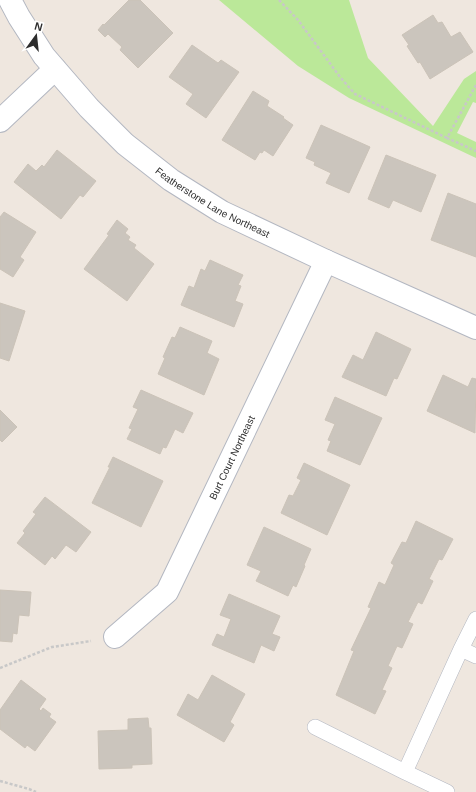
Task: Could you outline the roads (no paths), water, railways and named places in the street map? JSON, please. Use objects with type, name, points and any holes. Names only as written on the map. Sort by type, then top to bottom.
[{"type":"street","name":"Featherstone Lane Northeast","points":[[10,0],[44,56],[89,108],[125,144],[171,180],[222,212],[326,261],[476,328]]},
{"type":"street","points":[[0,121],[55,69]]},
{"type":"street","name":"Burt Court Northeast","points":[[115,637],[167,592],[326,261]]},
{"type":"lane","points":[[405,772],[476,619]]},
{"type":"lane","points":[[461,649],[476,656]]},
{"type":"lane","points":[[315,727],[447,792]]}]
